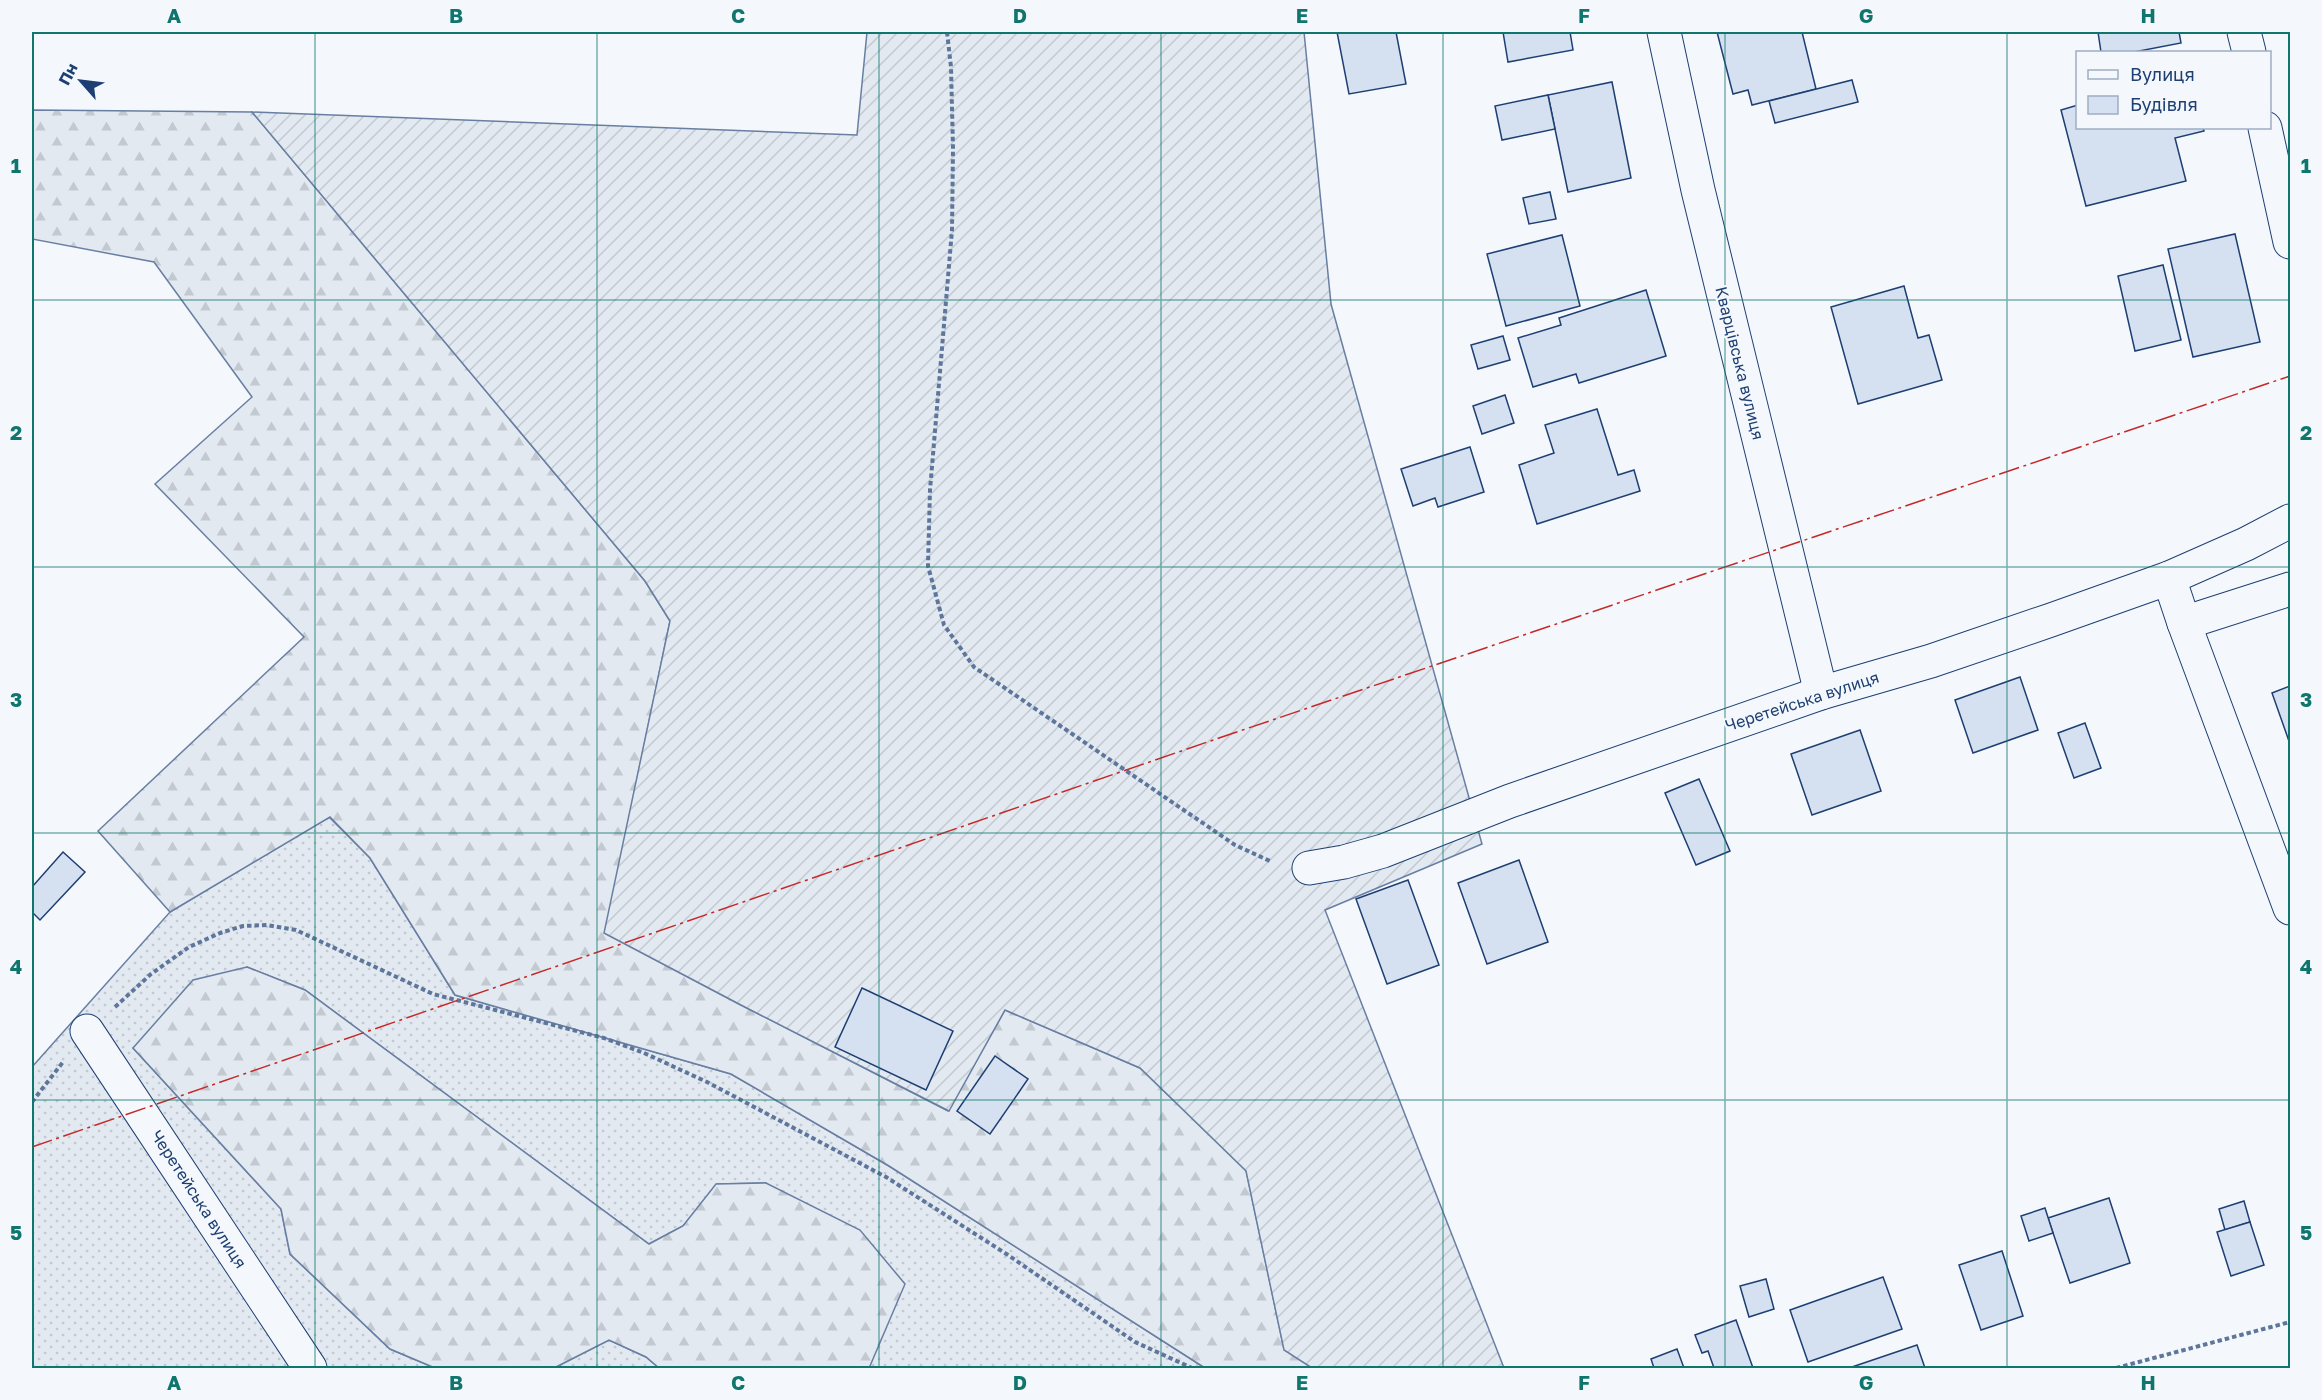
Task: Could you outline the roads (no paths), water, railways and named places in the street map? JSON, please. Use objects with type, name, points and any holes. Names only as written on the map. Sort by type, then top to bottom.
[{"type":"street","name":"Кварцівська вулиця","points":[[1664,32],[1698,190],[1821,693]]},
{"type":"street","points":[[2244,32],[2249,51]]},
{"type":"street","points":[[2265,129],[2290,242]]},
{"type":"street","name":"Черетейська вулиця","points":[[1309,868],[1344,862],[1383,851],[1510,801],[1821,693],[1931,661],[2169,578],[2290,521]]},
{"type":"street","points":[[2169,578],[2290,908]]},
{"type":"street","points":[[2184,623],[2290,589]]},
{"type":"street","name":"Черетейська вулиця","points":[[87,1031],[310,1368]]}]
